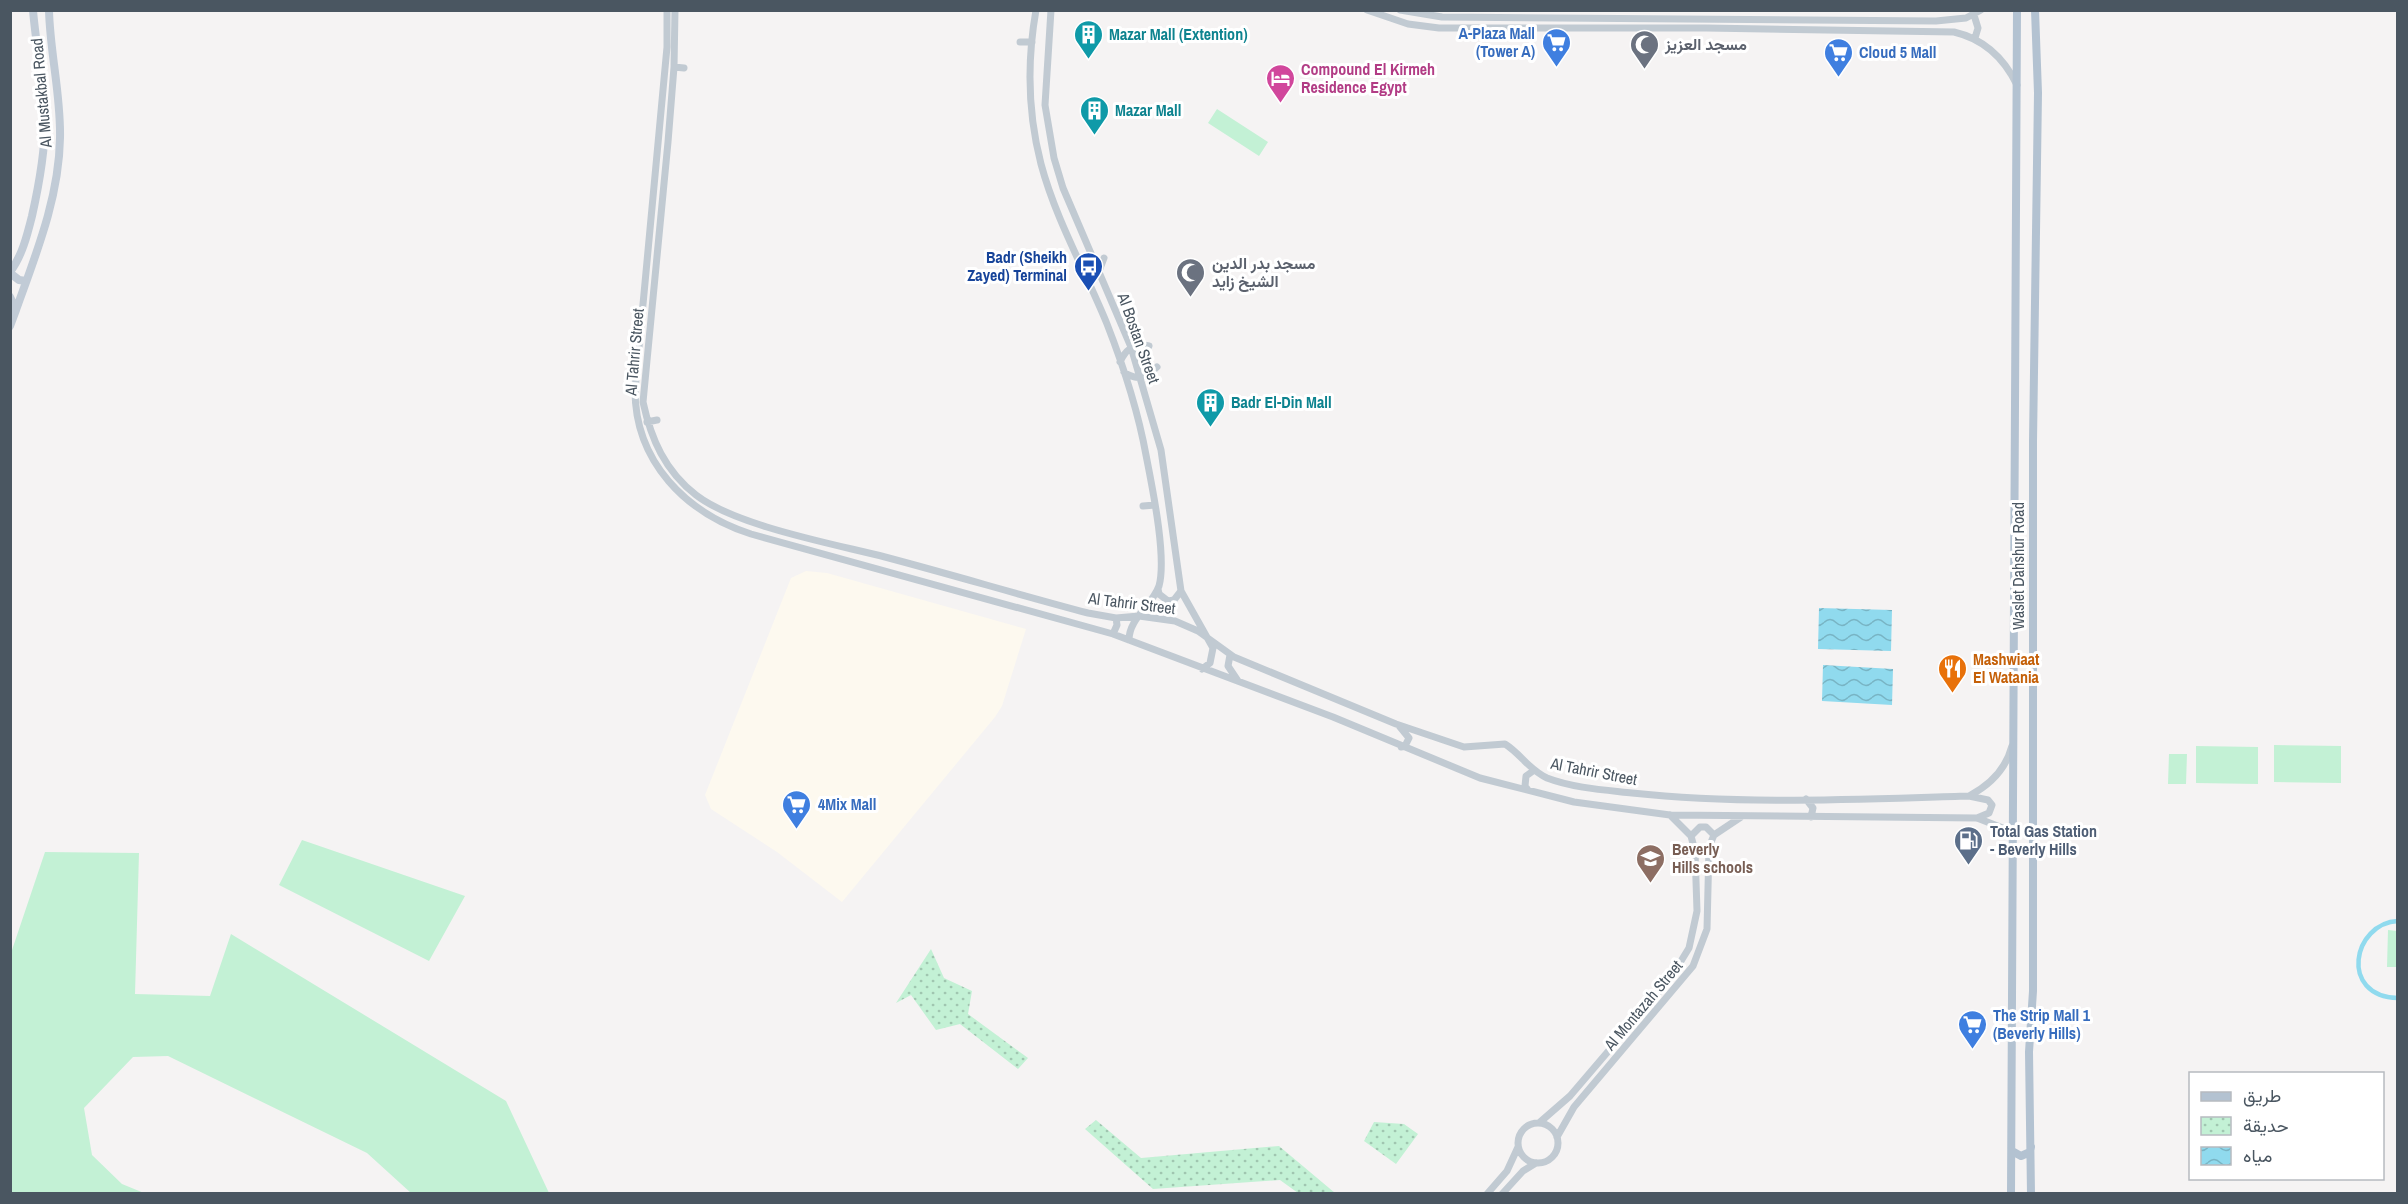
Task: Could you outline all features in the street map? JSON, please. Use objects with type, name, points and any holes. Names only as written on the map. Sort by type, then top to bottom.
[{"type":"main road","name":"Al Mustakbal Road","points":[[10,273],[21,255],[31,219],[44,139],[43,100],[33,10]]},
{"type":"main road","name":"Al Mustakbal Road","points":[[11,327],[49,213],[59,165],[59,110],[49,10]]},
{"type":"main road","name":"Waslet Dahshur Road","points":[[2011,1189],[2014,243],[2018,87],[2017,10]]},
{"type":"main road","name":"Waslet Dahshur Road","points":[[2031,1192],[2029,1052],[2033,991],[2033,430],[2038,93],[2035,10]]},
{"type":"main road","points":[[10,273],[19,280],[26,281]]},
{"type":"main road","points":[[10,297],[16,310]]},
{"type":"main road","points":[[2012,1151],[2021,1156],[2030,1152],[2031,1147]]},
{"type":"main road","points":[[2011,1189],[2025,1184],[2031,1192]]},
{"type":"street","name":"Al Tahrir Street","points":[[667,10],[667,47],[635,402],[638,425],[645,446],[656,466],[671,484],[700,511],[736,532],[909,576],[951,591],[1113,634],[1333,717],[1480,778],[1528,790],[1595,806],[1671,815],[1977,818],[2013,832]]},
{"type":"street","name":"Al Tahrir Street","points":[[675,10],[674,67],[668,142],[643,392],[647,422],[660,453],[678,478],[697,496],[722,511],[1088,613],[1116,618],[1139,616],[1174,621],[1198,631],[1230,655],[1396,724],[1464,747],[1505,744],[1533,771],[1559,782],[1644,794],[1727,799],[1969,796]]},
{"type":"street","name":"Al Bostan Street","points":[[1036,10],[1030,95],[1038,152],[1046,181],[1066,232],[1107,324],[1124,372],[1146,452],[1155,505],[1161,570],[1158,589]]},
{"type":"street","name":"Al Bostan Street","points":[[1052,10],[1046,119],[1063,188],[1131,347],[1161,450],[1181,591],[1195,619],[1210,641]]},
{"type":"street","points":[[1367,10],[1389,19],[1428,27],[1954,32],[1975,38],[2000,58],[2018,87]]},
{"type":"street","points":[[1400,10],[1429,17],[1867,21],[1943,21],[1977,13],[1978,28],[1975,38]]},
{"type":"street","points":[[1428,27],[1429,17]]},
{"type":"street","points":[[1667,18],[1668,28]]},
{"type":"street","points":[[1867,21],[1868,30]]},
{"type":"street","points":[[1020,42],[1032,42]]},
{"type":"street","points":[[674,67],[684,68]]},
{"type":"street","points":[[1030,95],[1040,97],[1046,89]]},
{"type":"street","points":[[1033,122],[1038,118],[1046,119]]},
{"type":"street","points":[[668,142],[677,143]]},
{"type":"street","points":[[1029,154],[1038,152]]},
{"type":"street","points":[[1098,271],[1104,258]]},
{"type":"street","points":[[653,294],[662,294]]},
{"type":"street","points":[[1120,362],[1131,347],[1140,344],[1149,346]]},
{"type":"street","points":[[1124,372],[1141,378],[1157,368]]},
{"type":"street","points":[[647,422],[657,420]]},
{"type":"street","points":[[671,484],[678,478]]},
{"type":"street","points":[[1143,506],[1155,505]]},
{"type":"street","points":[[909,576],[911,564]]},
{"type":"street","points":[[1129,640],[1132,624],[1158,589],[1163,599],[1168,601],[1178,596],[1181,591]]},
{"type":"street","points":[[1113,634],[1117,625],[1116,618]]},
{"type":"street","points":[[1202,669],[1210,663],[1212,656],[1210,641]]},
{"type":"street","points":[[1230,655],[1228,666],[1239,682]]},
{"type":"street","points":[[1318,690],[1322,682]]},
{"type":"street","points":[[1396,724],[1409,738],[1408,742],[1401,747]]},
{"type":"street","points":[[1969,796],[1987,785],[2001,770],[2013,740]]},
{"type":"street","points":[[1528,790],[1524,781],[1533,771]]},
{"type":"street","points":[[1969,796],[1988,800],[1992,805],[1989,813],[1977,818]]},
{"type":"street","points":[[1805,799],[1812,804],[1811,817]]},
{"type":"street","points":[[1838,799],[1834,810],[1840,816]]},
{"type":"street","points":[[1671,815],[1691,836],[1700,827],[1706,827],[1714,835],[1742,817]]},
{"type":"street","name":"Al Montazah Street","points":[[1557,1137],[1568,1114],[1686,976],[1699,954],[1708,916],[1711,870],[1707,854],[1714,835]]},
{"type":"street","name":"Al Montazah Street","points":[[1539,1123],[1563,1104],[1615,1036],[1642,1012],[1670,979],[1689,948],[1697,911],[1696,869],[1691,836]]},
{"type":"street","points":[[1696,869],[1711,870]]},
{"type":"street","points":[[1642,1012],[1649,1019]]},
{"type":"street","points":[[1488,1194],[1507,1171],[1518,1147],[1518,1138],[1524,1128],[1539,1123],[1551,1129],[1557,1137],[1557,1147],[1551,1157],[1536,1163],[1516,1176],[1502,1194]]},
{"type":"street","points":[[1518,1147],[1525,1158],[1536,1163]]},
{"type":"shaded area","points":[[806,571],[827,573],[1026,629],[1002,706],[995,717],[842,902],[777,852],[711,809],[705,795],[791,578]]},
{"type":"green space","points":[[1217,109],[1268,142],[1259,156],[1208,123]]},
{"type":"green space","points":[[2274,745],[2341,746],[2341,783],[2274,782]]},
{"type":"green space","points":[[2196,746],[2258,747],[2258,784],[2196,783]]},
{"type":"green space","points":[[2169,754],[2187,754],[2186,784],[2168,784]]},
{"type":"green space","points":[[302,840],[465,896],[429,961],[279,885]]},
{"type":"green space","points":[[45,852],[139,853],[135,994],[210,996],[231,934],[506,1101],[549,1193],[411,1193],[367,1153],[168,1056],[133,1057],[84,1108],[92,1155],[122,1184],[144,1193],[11,1193],[11,953]]},
{"type":"green space","points":[[2388,930],[2397,931],[2397,967],[2387,967]]},
{"type":"green space","points":[[931,949],[944,978],[972,991],[968,1014],[1028,1058],[1018,1069],[960,1024],[936,1030],[911,995],[896,1003]]},
{"type":"green space","points":[[1096,1120],[1141,1158],[1279,1146],[1335,1193],[1298,1193],[1280,1180],[1153,1189],[1085,1129]]},
{"type":"green space","points":[[1374,1122],[1404,1124],[1418,1134],[1396,1164],[1364,1141]]},
{"type":"water","points":[[1819,608],[1892,610],[1891,651],[1818,649]]},
{"type":"water","points":[[1823,665],[1893,669],[1892,705],[1822,701]]},
{"type":"waterway","points":[[2398,921],[2383,925],[2371,934],[2362,946],[2359,960],[2360,973],[2366,985],[2379,994],[2398,998]]},
{"type":"place","name":"Mazar Mall (Extention)","points":[[1088,60]]},
{"type":"place","name":"A-Plaza Mall (Tower A)","points":[[1556,68]]},
{"type":"place","name":"مسجد العزيز","points":[[1644,70]]},
{"type":"place","name":"Cloud 5 Mall","points":[[1838,78]]},
{"type":"place","name":"Compound El Kirmeh Residence Egypt","points":[[1280,104]]},
{"type":"place","name":"Mazar Mall","points":[[1094,136]]},
{"type":"place","name":"Badr (Sheikh Zayed) Terminal","points":[[1088,292]]},
{"type":"place","name":"مسجد بدر الدين الشيخ زايد","points":[[1191,298]]},
{"type":"place","name":"Badr El-Din Mall","points":[[1210,428]]},
{"type":"place","name":"Mashwiaat El Watania","points":[[1952,694]]},
{"type":"place","name":"4Mix Mall","points":[[797,830]]},
{"type":"place","name":"Total Gas Station - Beverly Hills","points":[[1969,866]]},
{"type":"place","name":"Beverly Hills schools","points":[[1651,884]]},
{"type":"place","name":"The Strip Mall 1 (Beverly Hills)","points":[[1972,1050]]}]
